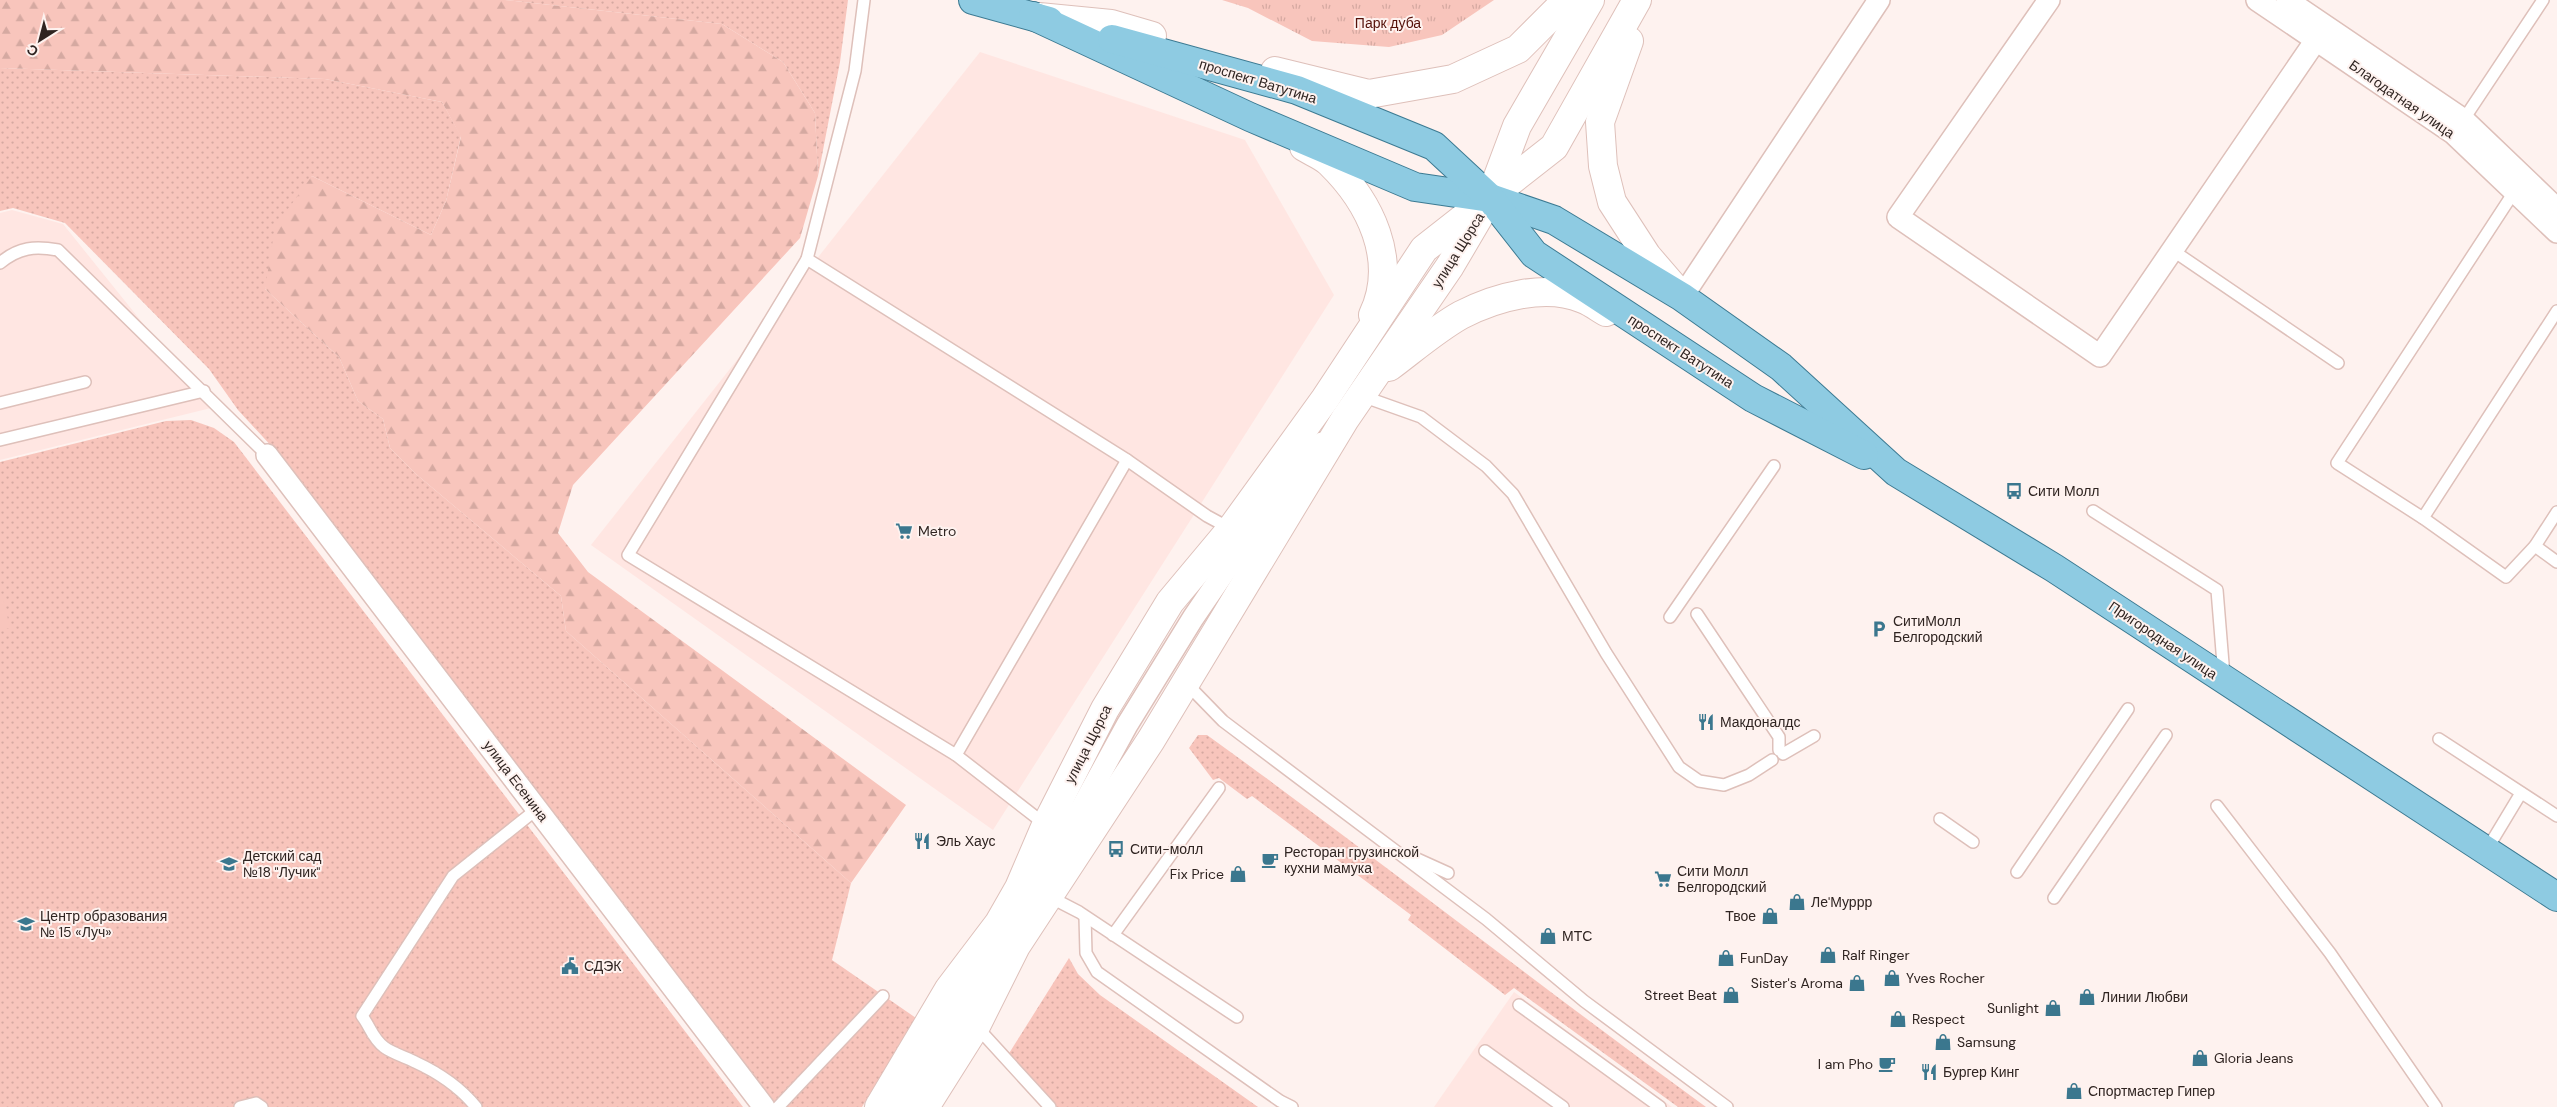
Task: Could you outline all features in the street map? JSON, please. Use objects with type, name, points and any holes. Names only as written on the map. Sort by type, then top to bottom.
[{"type":"main road","name":"проспект Ватутина","points":[[973,0],[1298,90],[1434,146],[1490,198],[1534,254],[1753,398],[1896,472]]},
{"type":"main road","points":[[1032,16],[1111,24],[1296,77],[1368,94],[1453,79],[1518,49],[1567,0]]},
{"type":"main road","points":[[1490,198],[1517,126],[1590,0]]},
{"type":"main road","points":[[1490,198],[1554,147],[1637,0]]},
{"type":"main road","points":[[1643,0],[1600,122],[1603,166],[1612,202],[1647,256],[1682,297]]},
{"type":"main road","name":"проспект Ватутина","points":[[1032,16],[1250,117],[1414,187],[1490,198],[1554,220],[1682,297],[1781,367]]},
{"type":"main road","points":[[1250,117],[1329,162],[1364,204],[1377,230],[1384,272],[1376,310],[1354,358]]},
{"type":"main road","name":"улица Щорса","points":[[878,1107],[949,989],[999,924],[1019,888],[1046,826],[1105,709],[1170,602],[1231,529],[1326,399],[1424,249],[1490,198]]},
{"type":"main road","name":"улица Щорса","points":[[925,1107],[976,1026],[1016,946],[1151,740],[1345,419],[1450,266],[1490,198]]},
{"type":"main road","points":[[1368,387],[1461,316],[1496,302],[1535,292],[1560,292],[1583,298],[1753,398]]},
{"type":"main road","name":"Пригородная улица","points":[[1781,367],[1896,472],[2054,568],[2557,898]]},
{"type":"street","points":[[1682,297],[1879,0]]},
{"type":"street","points":[[2049,0],[1898,216],[2100,356],[2316,40]]},
{"type":"street","name":"Благодатная улица","points":[[2258,0],[2316,40],[2459,126],[2514,192],[2557,232]]},
{"type":"street","name":"Благодатная улица","points":[[2288,0],[2459,126],[2557,209]]},
{"type":"street","name":"улица Щорса","points":[[901,1107],[1036,891],[1127,725],[1193,618],[1292,473],[1326,399]]},
{"type":"street","name":"улица Щорса","points":[[1292,473],[1345,419]]},
{"type":"street","name":"улица Есенина","points":[[267,455],[764,1107]]},
{"type":"lane","points":[[864,0],[855,72],[807,259],[628,555],[956,755],[1046,826]]},
{"type":"lane","points":[[2459,126],[2543,0]]},
{"type":"lane","points":[[2514,192],[2337,463],[2423,518],[2506,577],[2535,546],[2557,512]]},
{"type":"lane","points":[[0,263],[10,254],[24,248],[40,247],[58,250],[204,391],[267,455]]},
{"type":"lane","points":[[2172,250],[2338,362]]},
{"type":"lane","points":[[807,259],[1127,460],[1207,516],[1231,529]]},
{"type":"lane","points":[[2423,518],[2557,311]]},
{"type":"lane","points":[[0,403],[85,382]]},
{"type":"lane","points":[[1368,387],[1421,417],[1486,466],[1513,494],[1606,653],[1679,767],[1699,780],[1724,785],[1749,776],[1772,760]]},
{"type":"lane","points":[[0,440],[204,391]]},
{"type":"lane","points":[[956,755],[1127,460]]},
{"type":"lane","points":[[1670,617],[1774,466]]},
{"type":"lane","points":[[2093,511],[2217,590],[2224,680]]},
{"type":"lane","points":[[2535,546],[2557,562]]},
{"type":"lane","points":[[1697,614],[1779,736],[1781,752],[1814,736]]},
{"type":"lane","points":[[1186,683],[1223,721],[1486,919],[1584,1001],[1727,1107]]},
{"type":"lane","points":[[2017,872],[2128,709]]},
{"type":"lane","points":[[2054,898],[2166,735]]},
{"type":"lane","points":[[1256,737],[1420,861],[1448,873]]},
{"type":"lane","points":[[2439,739],[2557,816]]},
{"type":"lane","points":[[1113,935],[1219,788]]},
{"type":"lane","points":[[2486,851],[2521,792]]},
{"type":"lane","points":[[2217,806],[2330,953],[2436,1107]]},
{"type":"lane","points":[[476,1107],[466,1095],[443,1076],[384,1047],[372,1035],[368,1023],[362,1016],[454,876],[537,809]]},
{"type":"lane","points":[[1940,819],[1974,842]]},
{"type":"lane","points":[[1048,896],[1113,935],[1236,1017]]},
{"type":"lane","points":[[1085,917],[1086,954],[1097,972],[1280,1101],[1292,1107]]},
{"type":"lane","points":[[778,1107],[883,996]]},
{"type":"lane","points":[[1519,1004],[1660,1107]]},
{"type":"lane","points":[[976,1026],[1050,1107]]},
{"type":"lane","points":[[1485,1052],[1563,1107]]},
{"type":"lane","points":[[240,1107],[256,1103],[262,1107]]},
{"type":"shaded area","points":[[980,52],[1245,140],[1334,295],[993,830],[591,545]]},
{"type":"shaded area","points":[[12,210],[63,224],[211,408],[0,460],[0,213]]},
{"type":"shaded area","points":[[1514,992],[1672,1107],[1434,1107]]},
{"type":"green space","points":[[0,0],[505,0],[722,24],[783,62],[815,113],[818,176],[800,238],[573,485],[558,533],[588,572],[906,805],[851,883],[566,631],[561,596],[416,474],[390,448],[383,419],[358,401],[339,357],[265,289],[275,227],[312,176],[431,235],[446,201],[461,137],[442,102],[325,79],[0,68]]},
{"type":"green space","points":[[505,0],[848,0],[840,62],[818,176],[815,113],[783,62],[722,24]]},
{"type":"green space","name":"Парк дуба","points":[[1222,0],[1494,0],[1442,35],[1389,47],[1312,41],[1248,8]]},
{"type":"green space","points":[[0,68],[325,79],[442,102],[461,136],[446,201],[431,235],[312,176],[265,289],[339,357],[358,401],[383,419],[390,448],[416,474],[561,596],[566,631],[851,883],[832,960],[916,1018],[862,1107],[775,1107],[274,449],[238,410],[209,369],[65,223],[13,208],[0,211]]},
{"type":"green space","points":[[191,420],[214,428],[234,442],[743,1107],[0,1107],[0,462],[166,421]]},
{"type":"green space","points":[[2,594],[10,628],[0,630],[0,595]]},
{"type":"green space","points":[[1198,735],[1207,735],[1270,781],[1706,1107],[1678,1107],[1514,988],[1505,995],[1408,920],[1411,915],[1252,796],[1247,799],[1219,778],[1213,780],[1189,748]]},
{"type":"green space","points":[[1069,958],[1078,974],[1100,995],[1258,1107],[1057,1107],[1008,1055]]},
{"type":"place","name":"Сити Молл","points":[[2014,491]]},
{"type":"place","name":"Metro","points":[[904,531]]},
{"type":"place","name":"СитиМолл Белгородский","points":[[1879,629]]},
{"type":"place","name":"Макдоналдс","points":[[1706,722]]},
{"type":"place","name":"Эль Хаус","points":[[922,841]]},
{"type":"place","name":"Сити-молл","points":[[1116,849]]},
{"type":"place","name":"Ресторан грузинской кухни мамука","points":[[1270,860]]},
{"type":"place","name":"Детский сад №18 \"Лучик\"","points":[[229,864]]},
{"type":"place","name":"Fix Price","points":[[1238,874]]},
{"type":"place","name":"Сити Молл Белгородский","points":[[1663,879]]},
{"type":"place","name":"Ле'Муррр","points":[[1797,902]]},
{"type":"place","name":"Твое","points":[[1770,916]]},
{"type":"place","name":"Центр образования № 15 «Луч»","points":[[26,924]]},
{"type":"place","name":"МТС","points":[[1548,936]]},
{"type":"place","name":"Ralf Ringer","points":[[1828,955]]},
{"type":"place","name":"FunDay","points":[[1726,958]]},
{"type":"place","name":"СДЭК","points":[[570,966]]},
{"type":"place","name":"Yves Rocher","points":[[1892,978]]},
{"type":"place","name":"Sister's Aroma","points":[[1857,983]]},
{"type":"place","name":"Street Beat","points":[[1731,995]]},
{"type":"place","name":"Линии Любви","points":[[2087,997]]},
{"type":"place","name":"Sunlight","points":[[2053,1008]]},
{"type":"place","name":"Respect","points":[[1898,1019]]},
{"type":"place","name":"Samsung","points":[[1943,1042]]},
{"type":"place","name":"Gloria Jeans","points":[[2200,1058]]},
{"type":"place","name":"I am Pho","points":[[1887,1064]]},
{"type":"place","name":"Бургер Кинг","points":[[1929,1072]]},
{"type":"place","name":"Спортмастер Гипер","points":[[2074,1091]]}]
